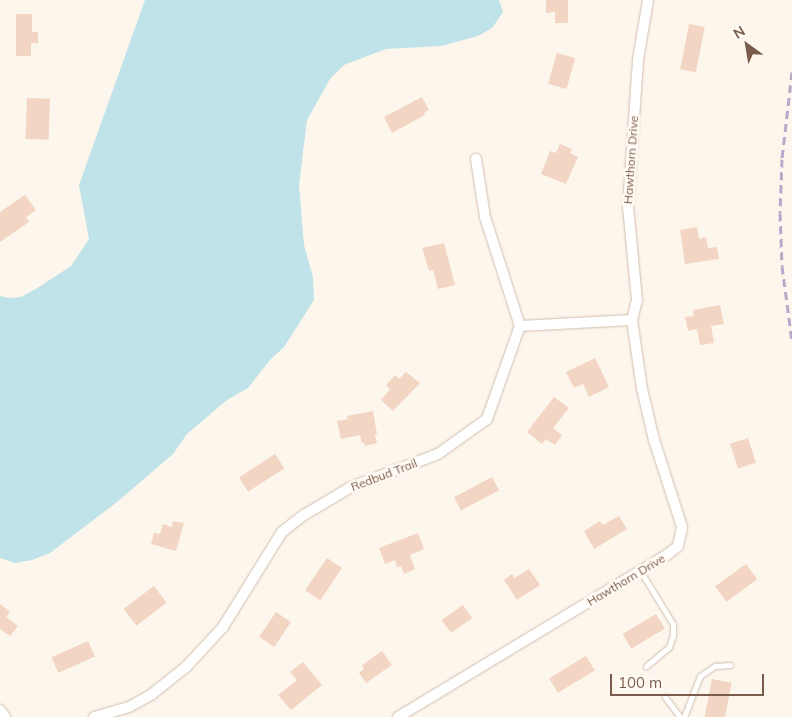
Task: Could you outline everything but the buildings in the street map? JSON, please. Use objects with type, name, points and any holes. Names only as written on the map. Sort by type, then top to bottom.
[{"type":"street","name":"Hawthorn Drive","points":[[398,717],[641,572],[667,556],[678,546],[682,527],[654,440],[642,389],[632,320],[637,300],[628,207],[632,130],[640,48],[648,0]]},
{"type":"street","points":[[476,159],[485,217],[520,326],[632,320]]},
{"type":"street","name":"Redbud Trail","points":[[94,717],[116,714],[129,707],[152,694],[186,667],[223,627],[282,532],[304,515],[351,488],[438,454],[487,419],[520,326]]},
{"type":"street","points":[[0,710],[5,717]]},
{"type":"lane","points":[[641,572],[668,615],[673,630],[669,646],[646,666]]},
{"type":"lane","points":[[684,717],[700,676],[715,666],[730,665]]},
{"type":"lane","points":[[665,697],[680,717]]},
{"type":"water","points":[[145,0],[499,0],[503,12],[492,28],[478,36],[441,46],[386,49],[344,65],[330,79],[307,120],[299,185],[304,245],[313,277],[314,300],[284,347],[270,360],[248,388],[227,400],[187,434],[173,454],[117,502],[50,553],[32,560],[15,563],[0,558],[0,296],[9,298],[21,297],[39,287],[71,266],[89,239],[79,185]]},
{"type":"railway","points":[[792,72],[782,159],[780,213],[782,266],[792,341]]}]
